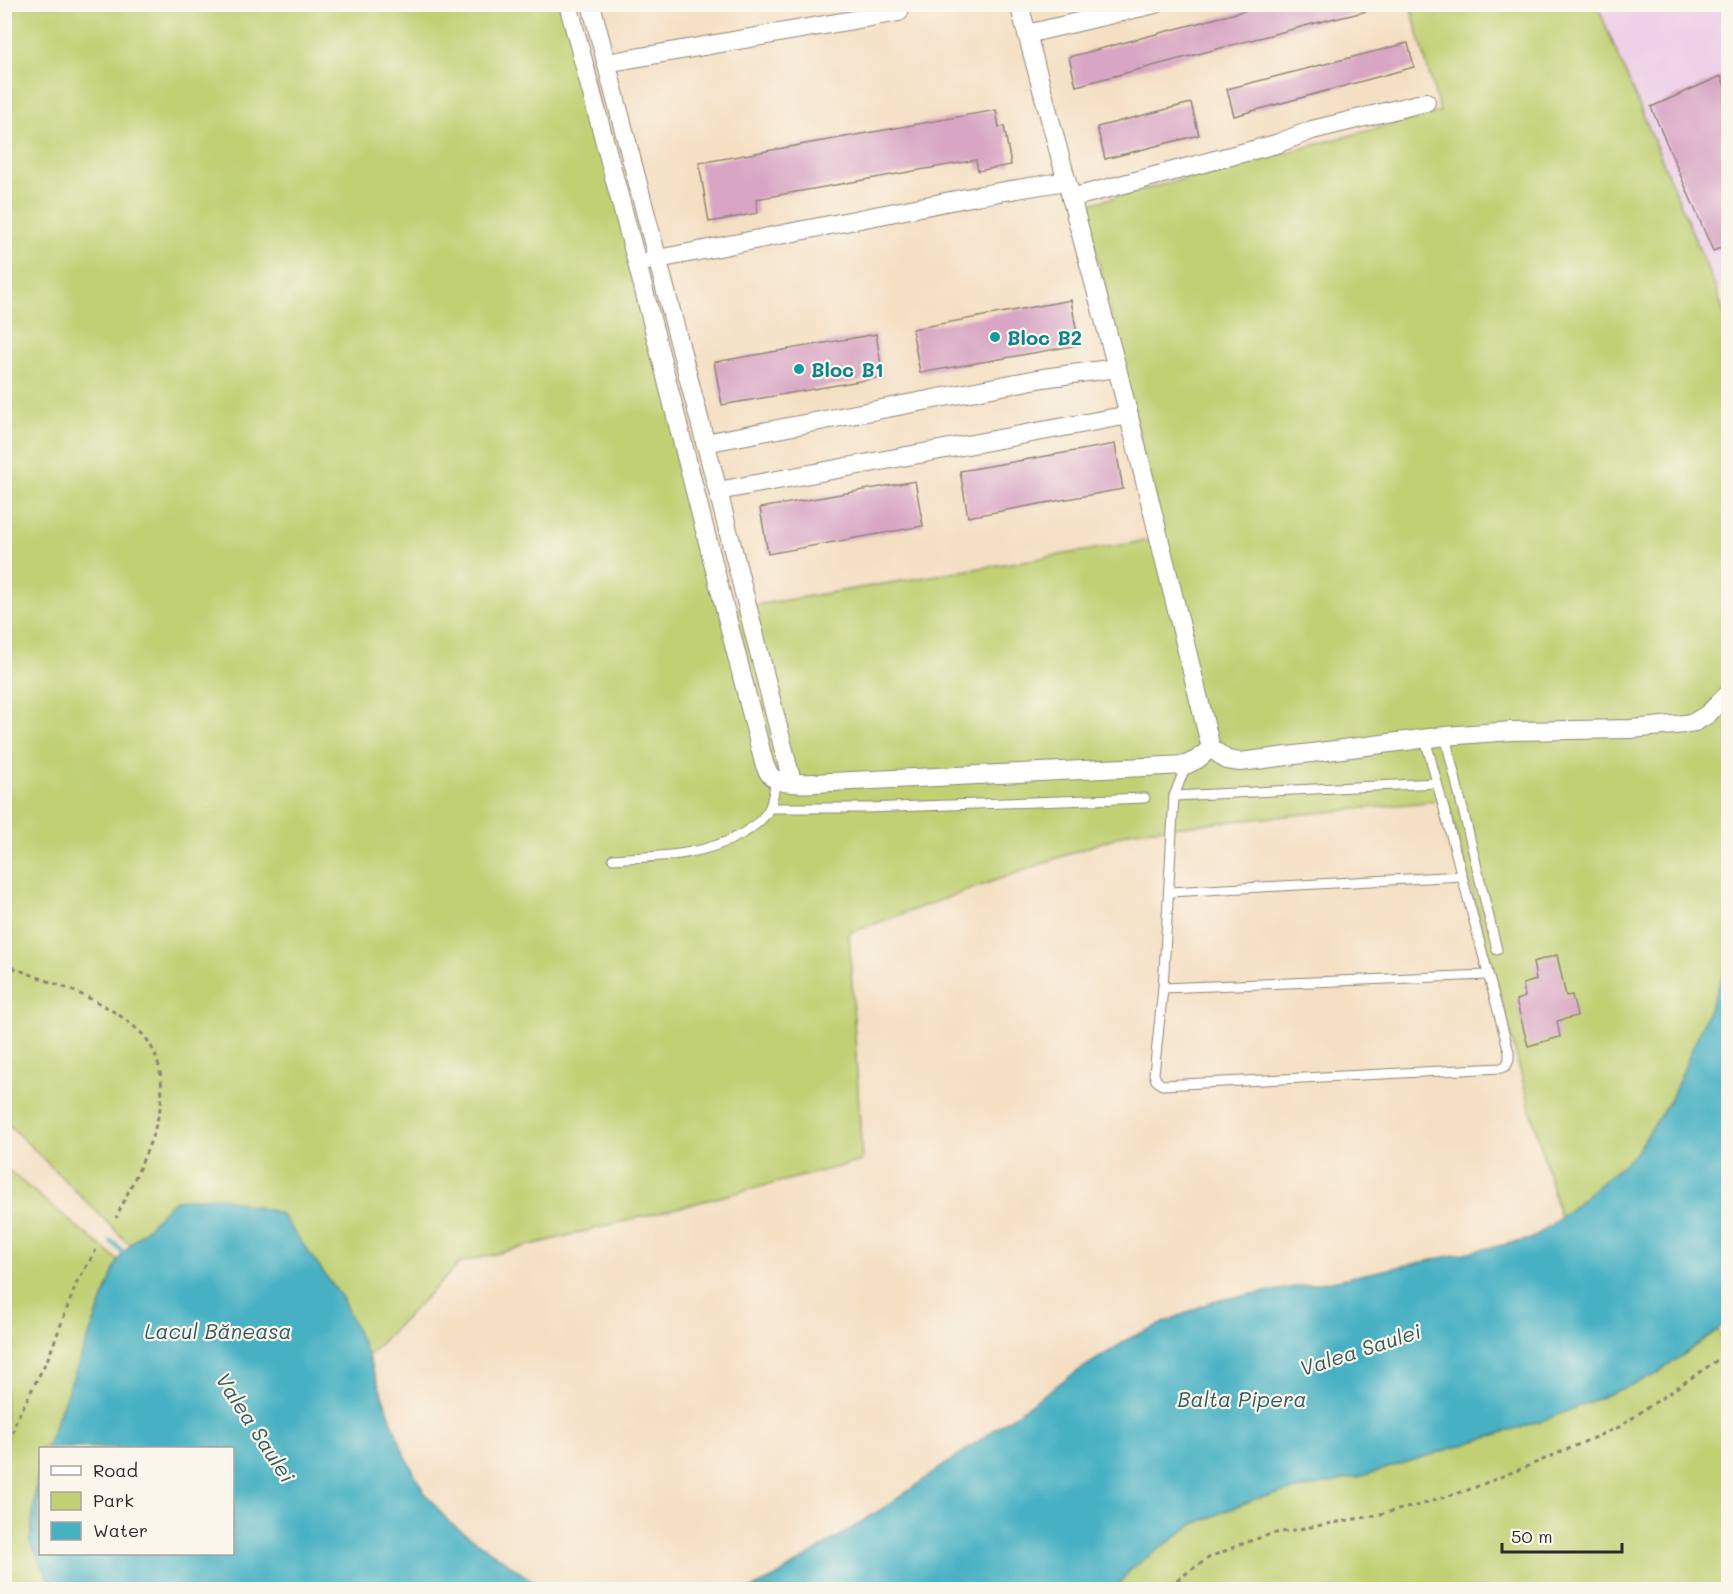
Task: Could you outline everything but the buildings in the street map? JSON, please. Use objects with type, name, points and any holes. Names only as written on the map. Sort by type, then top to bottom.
[{"type":"street","points":[[568,4],[767,771],[784,781],[831,782],[1186,765],[1211,748]]},
{"type":"street","points":[[591,4],[718,491],[784,781]]},
{"type":"street","points":[[1019,4],[1117,368],[1211,748],[1227,760],[1240,762],[1445,736],[1512,731],[1631,729],[1684,724],[1702,718],[1728,694]]},
{"type":"street","points":[[1027,34],[1109,10],[1155,4]]},
{"type":"street","points":[[606,63],[899,12]]},
{"type":"street","points":[[637,263],[981,195],[1069,190],[1276,144],[1312,130],[1426,102]]},
{"type":"street","points":[[617,187],[638,182]]},
{"type":"street","points":[[705,442],[1043,378],[1117,368]]},
{"type":"street","points":[[718,491],[1129,415]]},
{"type":"lane","points":[[1445,736],[1497,950]]},
{"type":"lane","points":[[1186,765],[1174,796],[1170,892],[1154,1074],[1156,1080],[1162,1085],[1506,1066],[1509,1052],[1425,738]]},
{"type":"lane","points":[[613,859],[684,855],[726,843],[754,827],[770,808],[784,781]]},
{"type":"lane","points":[[1174,796],[1437,783]]},
{"type":"lane","points":[[770,808],[866,808],[1145,798]]},
{"type":"lane","points":[[1170,892],[1461,876]]},
{"type":"lane","points":[[1163,988],[1487,975]]},
{"type":"path","points":[[4,964],[99,1002],[140,1031],[152,1048],[161,1076],[161,1103],[153,1132],[116,1218]]},
{"type":"path","points":[[4,1468],[16,1421],[49,1356],[77,1282],[96,1250]]},
{"type":"path","points":[[1162,1590],[1209,1557],[1244,1543],[1271,1534],[1419,1505],[1468,1490],[1533,1464],[1619,1427],[1728,1353]]},
{"type":"shaded area","points":[[1597,5],[1728,5],[1728,283],[1716,289]]},
{"type":"green space","points":[[4,5],[573,5],[726,610],[1163,538],[1085,205],[1440,112],[1410,5],[1597,5],[1716,289],[1728,325],[1728,964],[1672,1097],[1636,1153],[1560,1218],[1447,800],[1133,831],[849,933],[862,1161],[460,1263],[368,1356],[342,1298],[175,1200],[130,1245],[5,1121]]},
{"type":"green space","points":[[4,1167],[118,1260],[46,1447],[39,1447],[30,1542],[64,1589],[5,1589]]},
{"type":"green space","points":[[1718,1330],[1728,1350],[1728,1589],[1115,1590],[1131,1569],[1194,1524],[1255,1499],[1362,1476],[1550,1418],[1653,1376]]},
{"type":"water","name":"Balta Pipera","points":[[1728,964],[1728,1322],[1653,1376],[1550,1418],[1362,1476],[1255,1499],[1194,1524],[1131,1569],[1115,1589],[750,1589],[774,1578],[888,1505],[1070,1376],[1132,1337],[1213,1301],[1332,1281],[1531,1239],[1560,1218],[1636,1153],[1672,1097]]},
{"type":"water","name":"Lacul Băneasa","points":[[218,1197],[280,1213],[342,1298],[368,1356],[403,1451],[424,1492],[449,1522],[544,1589],[57,1590],[30,1542],[39,1470],[39,1555],[234,1555],[234,1447],[46,1447],[118,1260],[175,1200]]},
{"type":"waterway","name":"Valea Saulei","points":[[111,1241],[127,1256]]},
{"type":"place","name":"Bloc B2","points":[[995,337]]},
{"type":"place","name":"Bloc B1","points":[[799,369]]}]
